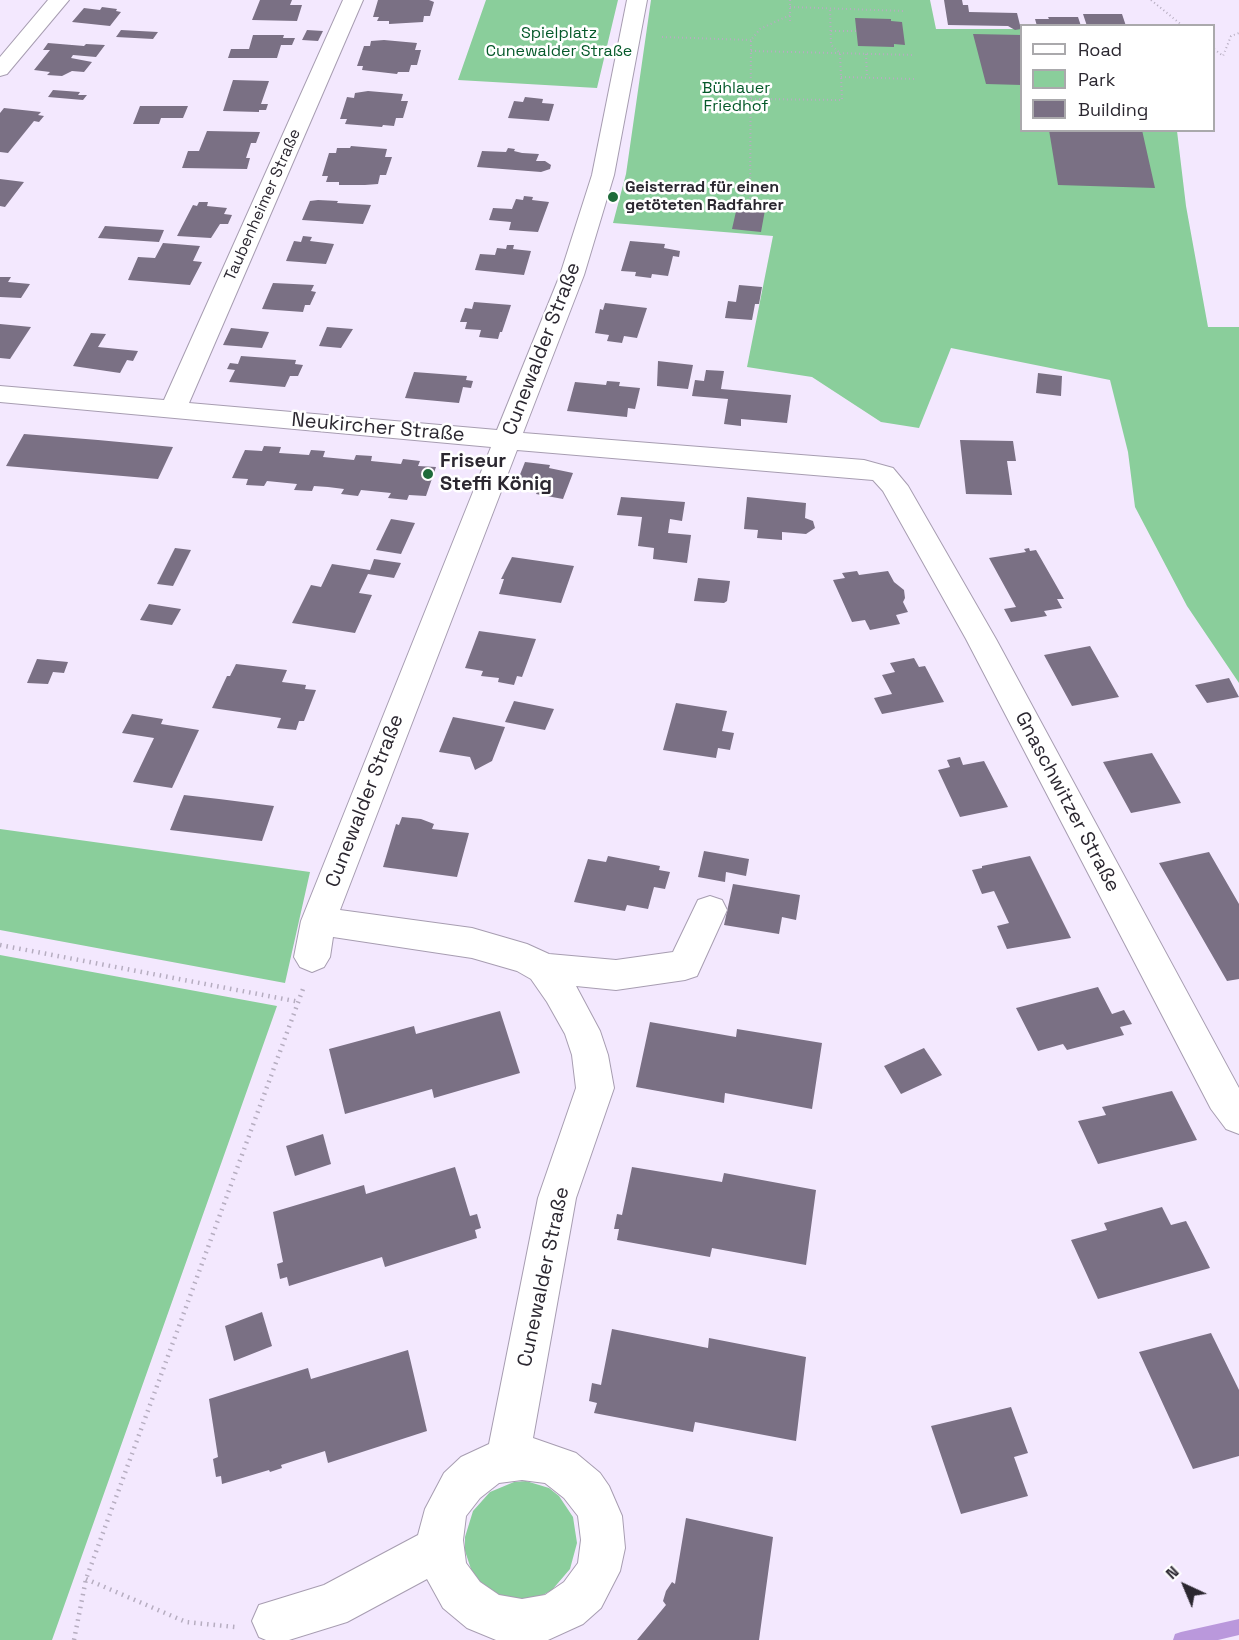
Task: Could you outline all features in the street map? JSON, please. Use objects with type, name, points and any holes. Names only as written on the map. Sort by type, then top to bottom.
[{"type":"street","points":[[0,70],[59,0]]},
{"type":"street","name":"Taubenheimer Straße","points":[[173,409],[353,0]]},
{"type":"street","name":"Cunewalder Straße","points":[[312,957],[318,921],[572,275],[603,176],[637,0]]},
{"type":"street","name":"Neukircher Straße","points":[[0,394],[507,440],[864,469],[883,474],[894,486]]},
{"type":"street","name":"Gnaschwitzer Straße","points":[[894,486],[981,639],[1224,1097],[1239,1118]]},
{"type":"street","name":"Cunewalder Straße","points":[[318,921],[472,943],[505,951],[543,968],[616,975],[684,965],[710,910]]},
{"type":"street","name":"Cunewalder Straße","points":[[508,1458],[557,1198],[595,1088],[590,1055],[582,1031],[560,991],[543,968]]},
{"type":"street","points":[[532,1457],[554,1462],[567,1469],[590,1492],[597,1507],[602,1539],[595,1573],[576,1601],[547,1620],[514,1625],[498,1622],[470,1606],[459,1594],[450,1579],[445,1564],[443,1546],[445,1526],[460,1489],[474,1475],[491,1464],[508,1458],[532,1457]]},
{"type":"street","points":[[275,1621],[331,1606],[443,1546]]},
{"type":"path","points":[[790,0],[790,23]]},
{"type":"path","points":[[1151,0],[1181,24]]},
{"type":"path","points":[[790,7],[905,11]]},
{"type":"path","points":[[751,99],[842,100],[840,53],[831,45],[830,8]]},
{"type":"path","points":[[750,206],[751,40],[760,29],[790,15]]},
{"type":"path","points":[[831,31],[856,31]]},
{"type":"path","points":[[1215,50],[1223,56],[1232,36],[1239,33]]},
{"type":"path","points":[[655,37],[751,40]]},
{"type":"path","points":[[751,51],[915,55]]},
{"type":"path","points":[[866,54],[867,78]]},
{"type":"path","points":[[841,77],[916,79]]},
{"type":"path","points":[[0,945],[300,1002]]},
{"type":"path","points":[[74,1640],[86,1580],[300,1002],[312,957]]},
{"type":"path","points":[[86,1580],[186,1622],[235,1627],[275,1621]]},
{"type":"green space","name":"Spielplatz Cunewalder Straße","points":[[486,0],[618,0],[597,88],[458,80]]},
{"type":"green space","name":"Bühlauer Friedhof","points":[[651,0],[930,0],[936,29],[1020,29],[1020,132],[1177,132],[1186,206],[1208,327],[1239,327],[1239,683],[1187,606],[1135,507],[1128,452],[1110,380],[951,348],[919,428],[881,422],[812,377],[747,367],[773,236],[613,223],[626,174]]},
{"type":"green space","points":[[0,829],[310,872],[285,983],[0,930]]},
{"type":"green space","points":[[0,955],[277,1006],[52,1640],[0,1640]]},
{"type":"green space","points":[[526,1481],[549,1488],[559,1496],[573,1517],[577,1543],[570,1569],[552,1590],[541,1596],[515,1600],[491,1593],[473,1575],[465,1551],[465,1537],[473,1511],[490,1492],[514,1482]]},
{"type":"building","points":[[260,0],[292,0],[290,5],[302,5],[297,21],[252,20]]},
{"type":"building","points":[[378,0],[429,0],[434,2],[430,16],[424,16],[423,22],[389,24],[389,21],[377,21],[379,17],[373,17]]},
{"type":"building","points":[[944,0],[962,0],[963,5],[968,5],[969,12],[1017,13],[1020,29],[1015,30],[1008,26],[948,25]]},
{"type":"building","points":[[102,7],[117,9],[116,11],[121,12],[110,26],[72,22],[84,8],[100,10]]},
{"type":"building","points":[[1083,14],[1122,14],[1125,24],[1086,24]]},
{"type":"building","points":[[1048,17],[1078,17],[1080,24],[1036,24],[1035,19],[1049,19]]},
{"type":"building","points":[[855,18],[891,19],[891,21],[902,22],[905,45],[858,46]]},
{"type":"building","points":[[121,30],[158,32],[153,39],[116,37]]},
{"type":"building","points":[[307,30],[323,31],[318,41],[302,40]]},
{"type":"building","points":[[973,34],[1020,35],[1020,85],[986,84]]},
{"type":"building","points":[[253,35],[284,35],[283,38],[295,38],[292,45],[281,45],[277,58],[228,58],[231,49],[249,49]]},
{"type":"building","points":[[371,41],[417,43],[415,50],[421,50],[417,65],[411,65],[409,72],[398,72],[397,74],[362,70],[363,66],[357,66],[364,46],[370,46]]},
{"type":"building","points":[[48,43],[105,45],[96,57],[73,55],[71,58],[92,62],[84,72],[72,71],[62,76],[47,75],[50,72],[34,70],[50,50],[43,50]]},
{"type":"building","points":[[233,80],[269,81],[261,104],[268,104],[266,110],[259,110],[259,112],[223,111]]},
{"type":"building","points":[[53,90],[80,92],[78,95],[87,95],[83,100],[48,97]]},
{"type":"building","points":[[368,91],[403,94],[401,101],[408,101],[403,118],[396,118],[394,126],[345,124],[347,119],[340,119],[347,97],[354,98],[355,93]]},
{"type":"building","points":[[525,97],[543,99],[542,103],[554,104],[549,121],[508,118],[514,101],[523,102]]},
{"type":"building","points":[[140,106],[188,106],[183,118],[161,118],[159,124],[133,124]]},
{"type":"building","points":[[4,108],[41,112],[38,115],[44,116],[39,122],[34,121],[8,153],[0,152],[0,113]]},
{"type":"building","points":[[207,131],[260,132],[256,143],[251,143],[246,158],[250,158],[247,169],[182,168],[188,151],[199,151]]},
{"type":"building","points":[[1049,132],[1142,132],[1155,188],[1058,185]]},
{"type":"building","points":[[351,146],[387,149],[385,157],[392,157],[386,175],[380,175],[378,184],[339,185],[339,182],[326,182],[328,176],[322,176],[329,153],[336,153],[337,148],[350,148]]},
{"type":"building","points":[[508,148],[522,153],[539,154],[536,161],[545,161],[551,165],[550,169],[541,172],[477,167],[482,151],[506,152]]},
{"type":"building","points":[[0,179],[24,182],[5,207],[0,206]]},
{"type":"building","points":[[524,196],[533,197],[532,200],[549,202],[538,232],[509,230],[511,222],[489,220],[493,208],[512,209],[516,199],[523,200]]},
{"type":"building","points":[[310,201],[371,205],[363,224],[302,220]]},
{"type":"building","points":[[199,202],[208,202],[207,206],[227,208],[224,214],[232,215],[228,224],[220,224],[211,238],[177,236],[193,205],[197,206]]},
{"type":"building","points":[[737,207],[765,210],[761,232],[732,229]]},
{"type":"building","points":[[105,226],[164,230],[159,242],[98,238]]},
{"type":"building","points":[[303,236],[312,237],[310,241],[334,244],[326,264],[286,261],[294,241],[301,242]]},
{"type":"building","points":[[630,241],[665,244],[664,248],[680,251],[679,257],[673,256],[668,276],[652,274],[651,278],[635,276],[636,272],[621,271]]},
{"type":"building","points":[[163,243],[200,246],[193,261],[202,262],[190,285],[128,280],[138,257],[155,258]]},
{"type":"building","points":[[507,245],[514,245],[513,249],[531,251],[524,275],[475,270],[480,254],[495,255],[497,248],[506,249]]},
{"type":"building","points":[[0,277],[11,277],[8,282],[30,284],[21,298],[0,297]]},
{"type":"building","points":[[273,283],[314,285],[311,291],[316,292],[310,305],[305,305],[303,312],[262,309]]},
{"type":"building","points":[[739,285],[762,287],[759,304],[755,304],[752,320],[725,318],[728,301],[736,302]]},
{"type":"building","points":[[474,302],[511,305],[498,339],[479,337],[481,330],[465,329],[467,322],[460,322],[465,308],[472,309]]},
{"type":"building","points":[[605,303],[647,308],[637,338],[624,336],[622,343],[607,341],[609,335],[595,333],[600,309],[603,310]]},
{"type":"building","points":[[0,324],[31,327],[10,359],[0,358]]},
{"type":"building","points":[[327,327],[353,329],[341,348],[319,346]]},
{"type":"building","points":[[231,328],[269,332],[262,348],[223,345]]},
{"type":"building","points":[[91,333],[106,334],[98,347],[138,351],[133,361],[127,360],[120,373],[73,366]]},
{"type":"building","points":[[241,356],[296,360],[295,364],[303,365],[298,376],[290,376],[285,387],[229,382],[235,370],[227,369],[230,363],[238,364]]},
{"type":"building","points":[[658,361],[693,365],[688,389],[657,386]]},
{"type":"building","points":[[706,370],[724,371],[721,389],[791,395],[787,423],[741,419],[741,426],[724,424],[728,399],[692,396],[695,380],[704,381]]},
{"type":"building","points":[[414,372],[467,376],[466,380],[473,381],[471,388],[463,387],[459,403],[405,398]]},
{"type":"building","points":[[1038,373],[1062,376],[1061,396],[1036,393]]},
{"type":"building","points":[[607,381],[620,382],[619,386],[640,388],[635,409],[628,408],[627,417],[567,411],[575,382],[606,385]]},
{"type":"building","points":[[24,434],[173,447],[158,479],[6,466]]},
{"type":"building","points":[[960,440],[1013,441],[1016,461],[1007,461],[1012,495],[966,494]]},
{"type":"building","points":[[264,446],[281,447],[279,453],[309,455],[311,450],[325,451],[323,457],[354,460],[356,455],[372,456],[371,461],[401,464],[403,459],[420,461],[418,466],[436,467],[426,496],[409,495],[407,500],[388,498],[391,493],[361,490],[358,496],[341,494],[344,489],[328,487],[314,486],[312,491],[294,490],[297,484],[267,481],[264,486],[246,485],[248,479],[232,478],[245,450],[262,451]]},
{"type":"building","points":[[525,462],[550,465],[549,468],[573,473],[563,499],[536,494],[538,490],[515,487]]},
{"type":"building","points":[[621,497],[685,502],[682,521],[670,519],[668,533],[691,535],[687,563],[653,559],[654,548],[638,546],[642,517],[617,515]]},
{"type":"building","points":[[747,497],[806,503],[805,518],[813,521],[815,528],[806,534],[782,532],[782,540],[757,538],[758,530],[744,529]]},
{"type":"building","points":[[391,519],[415,523],[401,554],[376,550]]},
{"type":"building","points":[[175,548],[191,550],[173,586],[157,584]]},
{"type":"building","points":[[1029,548],[1030,551],[1036,550],[1064,599],[1057,599],[1062,608],[1044,611],[1047,616],[1011,622],[1004,609],[1016,607],[989,558],[1026,552],[1024,549]]},
{"type":"building","points":[[512,557],[574,566],[561,603],[499,594],[504,579],[501,579]]},
{"type":"building","points":[[374,559],[401,563],[394,578],[368,574],[359,593],[372,595],[355,633],[292,623],[311,585],[321,587],[332,564],[370,570]]},
{"type":"building","points":[[857,571],[859,575],[888,571],[894,582],[904,590],[903,602],[908,612],[896,615],[900,624],[870,630],[865,620],[852,622],[833,580],[845,578],[842,573]]},
{"type":"building","points":[[698,578],[730,581],[727,601],[724,603],[694,601]]},
{"type":"building","points":[[149,604],[181,609],[172,625],[140,620]]},
{"type":"building","points":[[479,631],[536,639],[522,677],[517,676],[514,685],[498,682],[499,678],[481,676],[483,671],[465,668]]},
{"type":"building","points":[[1090,646],[1119,697],[1072,706],[1044,655]]},
{"type":"building","points":[[914,658],[919,667],[925,666],[944,702],[882,714],[874,698],[892,694],[882,675],[895,672],[890,663]]},
{"type":"building","points":[[37,659],[68,662],[64,673],[53,672],[48,684],[27,683]]},
{"type":"building","points":[[236,664],[287,670],[282,682],[306,685],[305,689],[316,690],[304,721],[299,721],[296,730],[277,728],[281,718],[212,708],[227,676],[230,676]]},
{"type":"building","points":[[1229,678],[1239,697],[1207,703],[1195,685]]},
{"type":"building","points":[[514,701],[554,709],[545,730],[505,722]]},
{"type":"building","points":[[676,703],[727,711],[722,731],[734,733],[730,750],[718,748],[716,758],[663,750]]},
{"type":"building","points":[[132,714],[163,719],[161,724],[199,730],[172,788],[133,782],[154,738],[122,733]]},
{"type":"building","points":[[453,717],[505,727],[492,761],[475,770],[470,757],[439,752]]},
{"type":"building","points":[[1152,753],[1181,803],[1131,813],[1103,762]]},
{"type":"building","points":[[960,757],[963,765],[984,761],[1008,807],[960,817],[938,770],[950,767],[947,760]]},
{"type":"building","points":[[184,795],[274,806],[262,841],[170,830]]},
{"type":"building","points":[[402,817],[421,819],[434,824],[432,829],[469,833],[457,877],[383,867],[396,824],[399,825]]},
{"type":"building","points":[[704,851],[749,859],[746,876],[726,872],[725,882],[698,877]]},
{"type":"building","points":[[1209,852],[1239,904],[1239,979],[1227,981],[1159,863]]},
{"type":"building","points":[[608,856],[660,866],[659,870],[670,872],[665,889],[654,887],[648,909],[627,905],[625,911],[574,902],[588,859],[606,862]]},
{"type":"building","points":[[1030,856],[1071,938],[1007,949],[997,926],[1009,923],[994,891],[982,894],[972,870]]},
{"type":"building","points":[[733,884],[800,895],[796,920],[782,917],[779,934],[724,925]]},
{"type":"building","points":[[1098,987],[1112,1014],[1124,1010],[1132,1024],[1120,1027],[1124,1035],[1067,1050],[1063,1044],[1038,1051],[1016,1008]]},
{"type":"building","points":[[500,1011],[520,1073],[434,1098],[432,1089],[345,1114],[329,1049],[414,1026],[416,1034]]},
{"type":"building","points":[[650,1022],[736,1037],[737,1029],[822,1043],[812,1109],[725,1093],[724,1103],[636,1087]]},
{"type":"building","points":[[924,1048],[942,1075],[901,1094],[884,1066]]},
{"type":"building","points":[[1172,1091],[1197,1140],[1098,1164],[1078,1121],[1106,1115],[1102,1107]]},
{"type":"building","points":[[323,1134],[331,1164],[295,1176],[286,1146]]},
{"type":"building","points":[[455,1167],[470,1216],[477,1214],[481,1228],[475,1230],[477,1238],[385,1267],[382,1257],[289,1286],[287,1277],[280,1279],[277,1264],[283,1262],[273,1212],[364,1185],[366,1194]]},
{"type":"building","points":[[632,1167],[722,1182],[724,1173],[816,1190],[806,1265],[712,1248],[710,1257],[617,1240],[619,1229],[614,1229],[617,1214],[622,1215]]},
{"type":"building","points":[[1162,1207],[1171,1225],[1186,1221],[1210,1268],[1098,1299],[1071,1240],[1107,1230],[1104,1223]]},
{"type":"building","points":[[262,1312],[272,1346],[234,1361],[225,1326]]},
{"type":"building","points":[[612,1329],[708,1348],[709,1338],[806,1357],[796,1441],[695,1422],[693,1432],[594,1413],[597,1403],[589,1401],[592,1383],[601,1385]]},
{"type":"building","points":[[1211,1333],[1239,1390],[1239,1456],[1193,1469],[1139,1352]]},
{"type":"building","points":[[408,1350],[427,1431],[328,1463],[325,1451],[281,1465],[282,1468],[270,1472],[269,1470],[222,1484],[221,1476],[216,1477],[213,1459],[218,1457],[209,1399],[308,1368],[311,1379]]},
{"type":"building","points":[[1011,1407],[1028,1453],[1014,1457],[1028,1496],[961,1514],[931,1426]]},
{"type":"building","points":[[686,1518],[773,1537],[759,1640],[637,1640],[666,1605],[663,1601],[666,1591],[672,1582],[675,1584]]},
{"type":"waterway","points":[[1181,1640],[1239,1627]]},
{"type":"place","name":"Geisterrad für einen getöteten Radfahrer","points":[[613,197]]},
{"type":"place","name":"Friseur Steffi König","points":[[428,474]]}]
